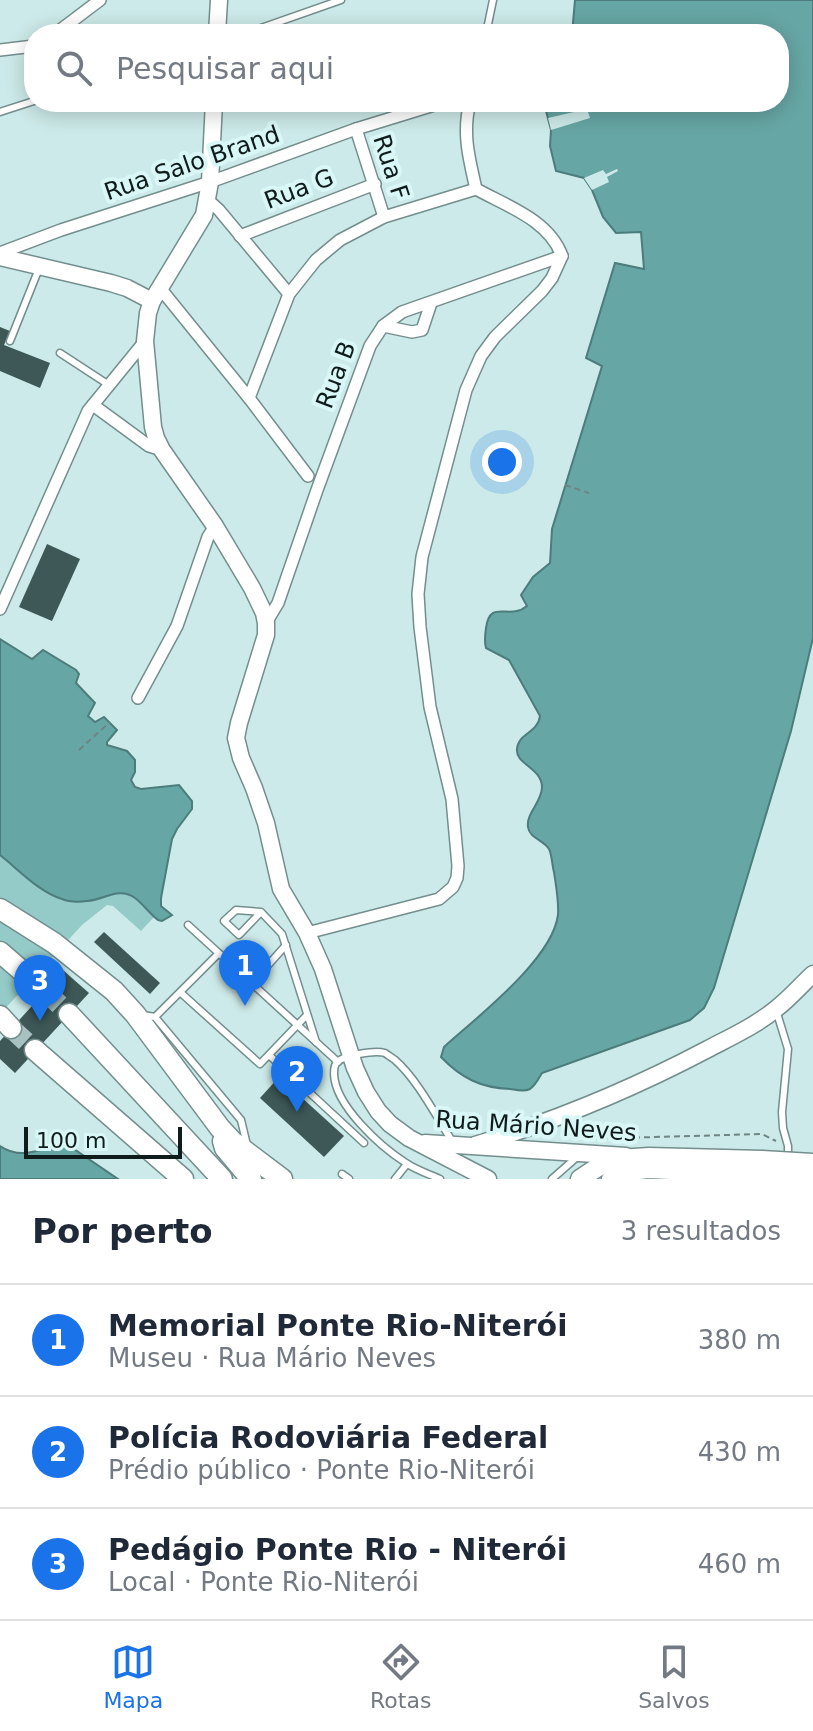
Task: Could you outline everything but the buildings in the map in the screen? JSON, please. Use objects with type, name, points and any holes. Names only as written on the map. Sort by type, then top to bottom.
[{"type":"highway","points":[[0,909],[54,943],[145,1016],[234,1142],[266,1179]]},
{"type":"highway","points":[[0,952],[45,991]]},
{"type":"highway","points":[[69,1014],[222,1179]]},
{"type":"highway","points":[[35,1050],[183,1179]]},
{"type":"highway","points":[[234,1142],[225,1148],[251,1179]]},
{"type":"highway","points":[[234,1142],[282,1179]]},
{"type":"main road","points":[[580,1179],[601,1165],[619,1159],[649,1157],[761,1167],[813,1176]]},
{"type":"main road","points":[[611,1179],[630,1171],[648,1169],[813,1163]]},
{"type":"street","points":[[68,24],[100,0]]},
{"type":"street","points":[[218,24],[219,0]]},
{"type":"street","points":[[0,50],[24,47]]},
{"type":"street","points":[[214,112],[210,182],[204,215],[148,313],[145,341],[153,427],[162,450],[215,526],[252,588],[266,623]]},
{"type":"street","name":"Rua Salo Brand","points":[[0,255],[61,230],[411,112]]},
{"type":"street","points":[[467,112],[465,143],[476,189]]},
{"type":"street","name":"Rua F","points":[[356,129],[384,217]]},
{"type":"street","name":"Rua G","points":[[240,236],[375,184]]},
{"type":"street","points":[[249,398],[289,294],[316,260],[340,240],[384,217],[476,189],[530,218],[555,240],[562,256],[552,278],[495,337],[476,367],[463,400],[422,557],[418,594],[420,627],[430,707],[452,799],[457,878],[453,887],[439,899],[307,933]]},
{"type":"street","points":[[208,200],[289,294]]},
{"type":"street","points":[[0,255],[156,295],[174,304],[308,476]]},
{"type":"street","name":"Rua B","points":[[266,623],[278,603],[370,346],[383,326],[402,312],[562,256]]},
{"type":"street","points":[[383,326],[412,332],[422,330],[431,303]]},
{"type":"street","points":[[0,609],[88,411],[145,341]]},
{"type":"street","points":[[93,405],[149,446],[162,450]]},
{"type":"street","points":[[138,698],[177,626],[208,537],[215,526]]},
{"type":"street","name":"Rua Mário Neves","points":[[266,623],[264,643],[236,738],[266,823],[281,889],[307,933],[323,969],[345,1059],[378,1111],[390,1124],[409,1138],[488,1179]]},
{"type":"street","points":[[475,1145],[599,1101],[690,1058],[776,1009],[813,974]]},
{"type":"street","name":"Rua Mário Neves","points":[[420,1142],[584,1146],[649,1157]]},
{"type":"lane","points":[[273,24],[341,0]]},
{"type":"lane","points":[[488,24],[493,0]]},
{"type":"lane","points":[[0,112],[24,104]]},
{"type":"lane","points":[[10,341],[40,266]]},
{"type":"lane","points":[[60,353],[109,385]]},
{"type":"lane","points":[[261,912],[239,935],[224,921],[236,910],[261,912],[282,934],[316,1042]]},
{"type":"lane","points":[[188,925],[316,1042],[345,1059]]},
{"type":"lane","points":[[251,984],[286,945]]},
{"type":"lane","points":[[218,954],[181,993],[145,1016],[241,1120],[234,1142]]},
{"type":"lane","points":[[181,993],[260,1064],[307,1015]]},
{"type":"lane","points":[[776,1009],[788,1049],[782,1112],[788,1146],[785,1179]]},
{"type":"lane","points":[[440,1179],[407,1164],[371,1135],[340,1095],[334,1075],[335,1065],[345,1059],[375,1052],[386,1053],[411,1078],[455,1145]]},
{"type":"lane","points":[[269,1055],[364,1143]]},
{"type":"lane","points":[[552,1179],[584,1146]]},
{"type":"lane","points":[[395,1179],[407,1164]]},
{"type":"lane","points":[[342,1174],[349,1179]]},
{"type":"path","points":[[565,485],[589,493]]},
{"type":"path","points":[[79,750],[110,722]]},
{"type":"path","points":[[584,1146],[762,1134],[788,1146]]},
{"type":"shaded area","points":[[575,0],[813,0],[813,638],[791,731],[714,988],[704,1008],[690,1020],[542,1073],[532,1088],[520,1090],[490,1087],[472,1080],[441,1057],[444,1047],[528,969],[553,932],[558,915],[550,851],[531,834],[528,827],[529,817],[540,798],[541,781],[520,759],[517,749],[521,739],[536,726],[540,716],[509,660],[486,648],[486,628],[492,614],[514,612],[527,606],[521,595],[533,577],[550,563],[552,529],[602,366],[586,358],[615,263],[644,269],[641,232],[616,233],[603,217],[584,178],[556,171],[546,112],[789,112],[789,24],[573,24]]},
{"type":"shaded area","points":[[0,639],[32,659],[43,650],[76,670],[79,674],[76,683],[95,703],[88,716],[95,722],[104,717],[117,730],[107,745],[127,751],[135,760],[131,780],[135,787],[179,785],[192,801],[192,809],[172,839],[161,906],[172,915],[162,921],[135,898],[123,893],[81,902],[54,896],[0,855]]},
{"type":"shaded area","points":[[0,855],[54,896],[81,902],[124,894],[136,899],[154,917],[141,931],[113,906],[107,905],[82,925],[0,1014]]},
{"type":"shaded area","points":[[68,1145],[118,1179],[0,1179],[0,1146],[22,1153]]},
{"type":"pier","points":[[588,112],[590,118],[551,130],[548,118]]},
{"type":"pier","points":[[617,169],[607,177],[609,182],[592,190],[584,178],[603,170],[606,174]]},
{"type":"tunnel","points":[[45,991],[69,1014]]},
{"type":"tunnel","points":[[11,1028],[35,1050]]},
{"type":"place","name":"Memorial Ponte Rio-Niterói","points":[[245,1006]]},
{"type":"place","name":"Pedágio Ponte Rio - Niterói","points":[[40,1021]]},
{"type":"place","name":"Polícia Rodoviária Federal","points":[[297,1112]]}]
